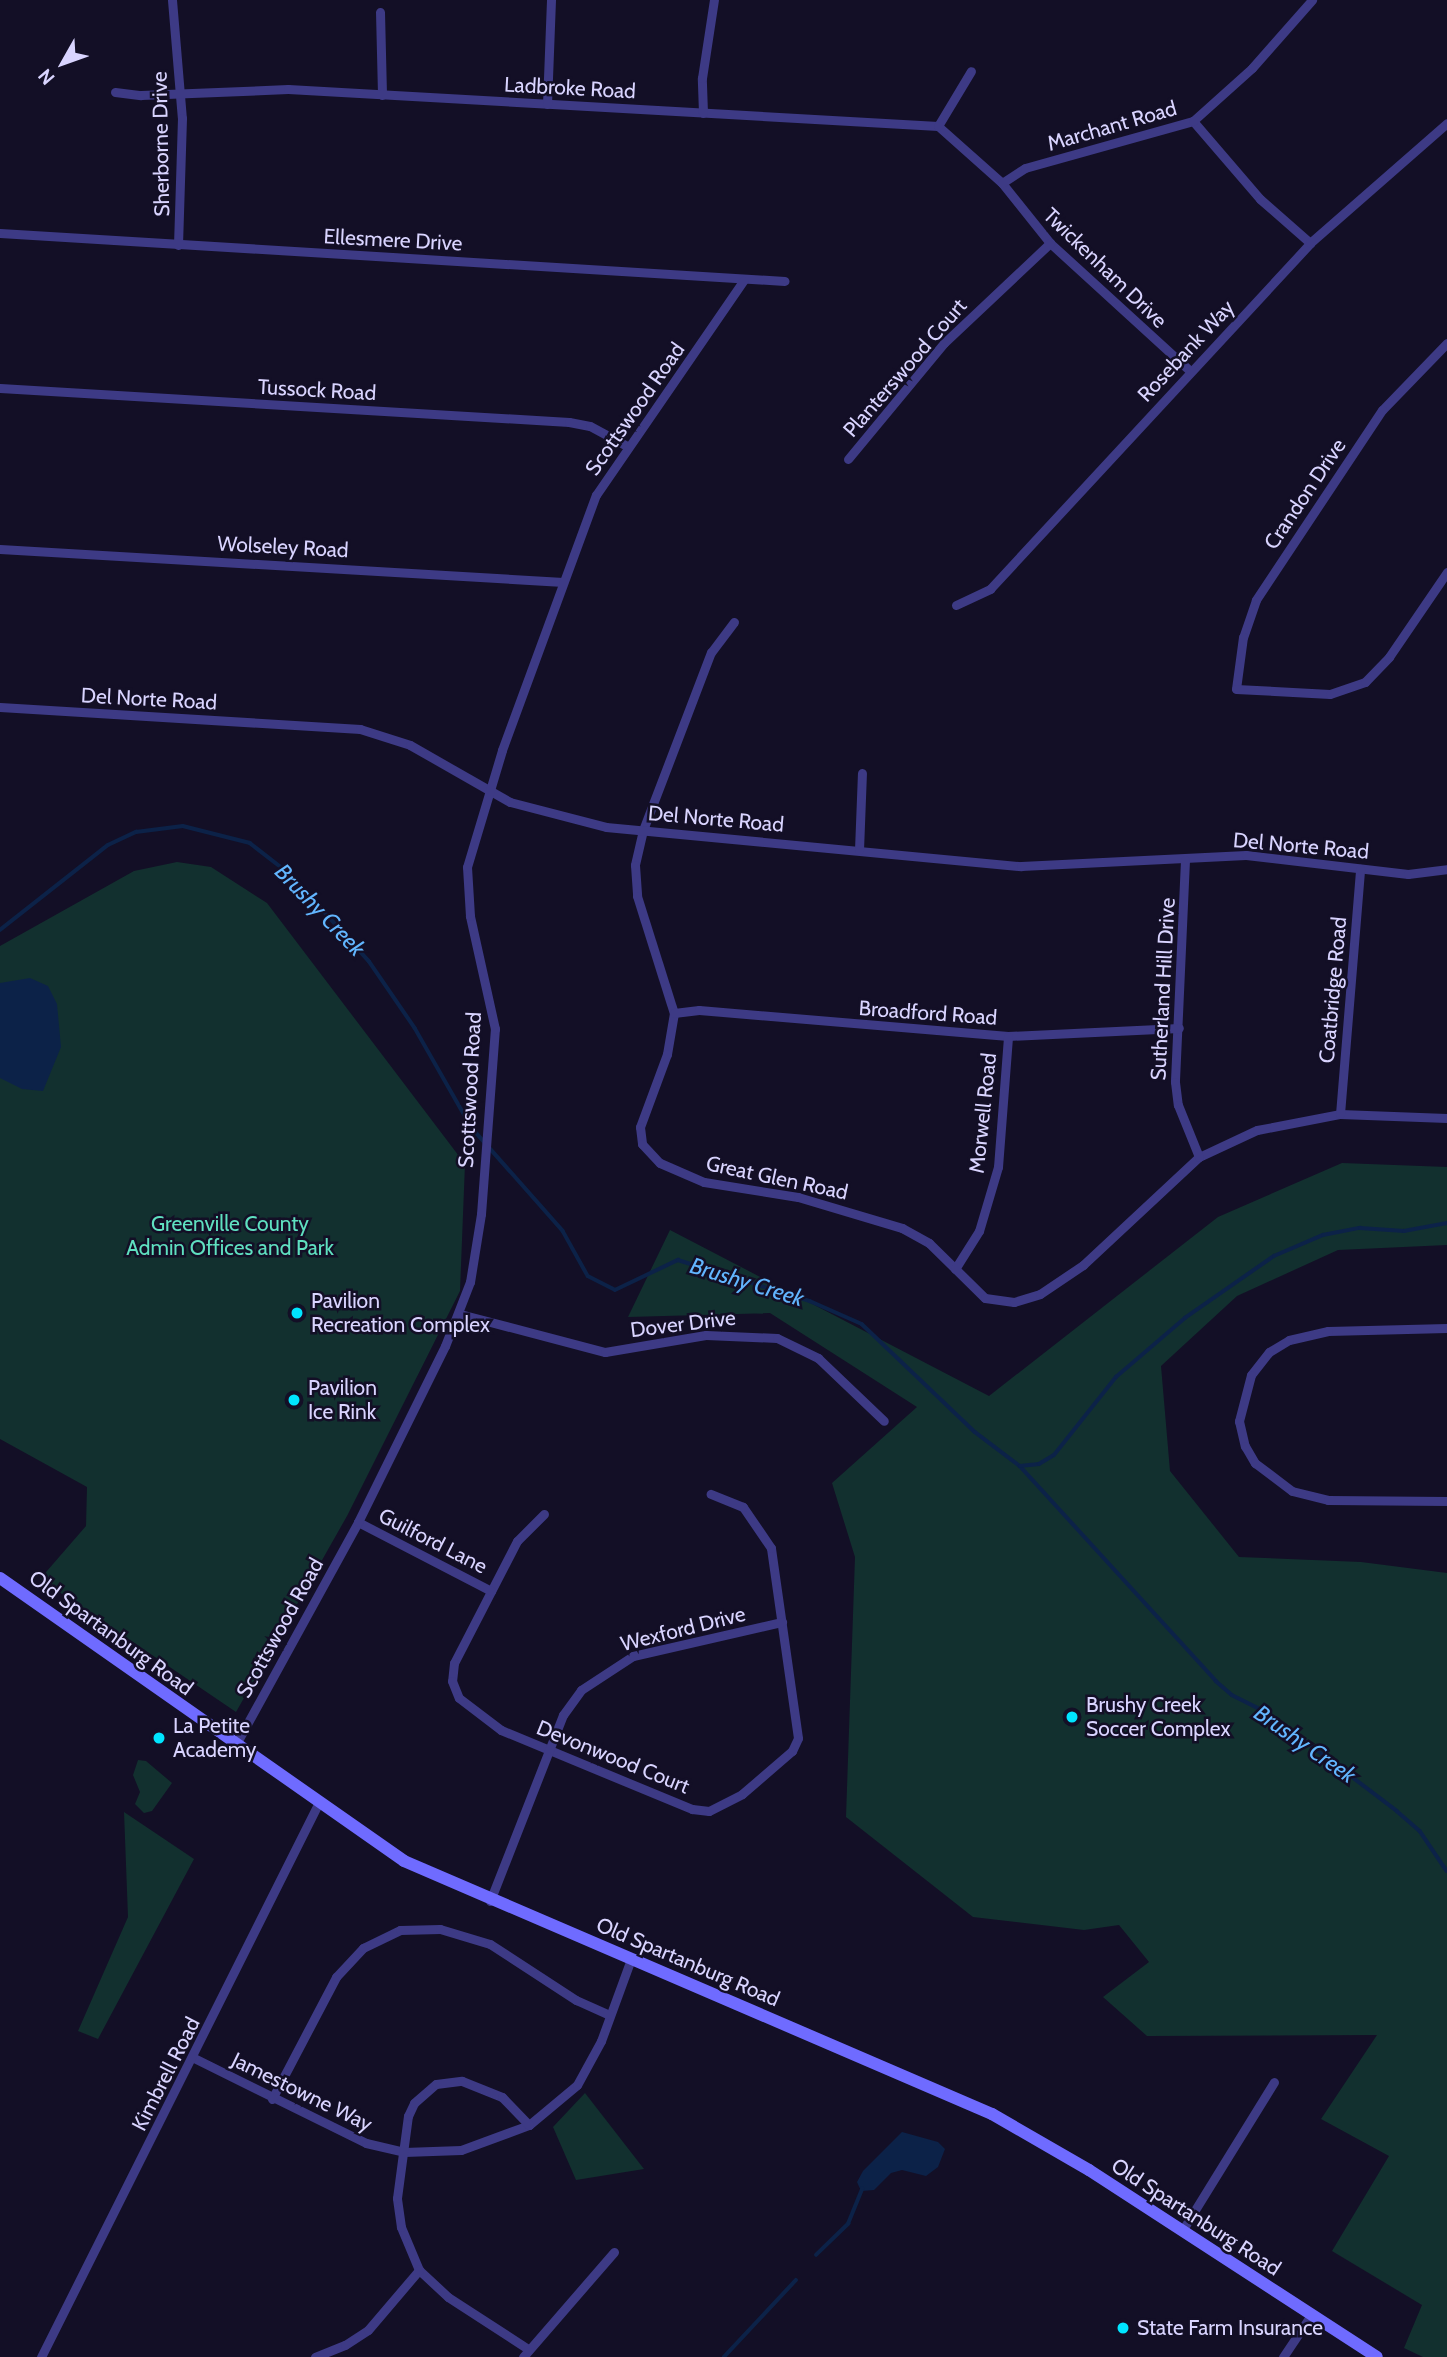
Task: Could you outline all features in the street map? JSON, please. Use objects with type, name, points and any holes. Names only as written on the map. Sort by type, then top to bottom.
[{"type":"main road","name":"Old Spartanburg Road","points":[[0,1578],[235,1746],[404,1861],[490,1901],[982,2109],[1089,2170],[1377,2357]]},
{"type":"street","name":"Sherborne Drive","points":[[172,0],[180,92],[178,245]]},
{"type":"street","points":[[547,104],[551,0]]},
{"type":"street","points":[[703,113],[702,78],[715,0]]},
{"type":"street","name":"Marchant Road","points":[[1002,183],[1025,169],[1193,121],[1252,68],[1312,0]]},
{"type":"street","points":[[380,12],[382,95]]},
{"type":"street","points":[[971,71],[938,126],[1002,183]]},
{"type":"street","name":"Ladbroke Road","points":[[115,92],[266,88],[938,126]]},
{"type":"street","points":[[1193,121],[1260,199],[1310,243]]},
{"type":"street","name":"Rosebank Way","points":[[956,606],[990,589],[1310,243],[1447,122]]},
{"type":"street","name":"Twickenham Drive","points":[[1002,183],[1050,243],[1190,372]]},
{"type":"street","name":"Ellesmere Drive","points":[[0,233],[708,275],[743,281],[785,281]]},
{"type":"street","name":"Planterswood Court","points":[[848,459],[944,344],[1050,243]]},
{"type":"street","name":"Scottswood Road","points":[[235,1746],[358,1522],[460,1314],[474,1266],[488,1135],[495,1029],[466,883],[468,855],[489,790],[596,495],[627,446],[743,281]]},
{"type":"street","name":"Crandon Drive","points":[[1447,343],[1382,410],[1256,600],[1243,638],[1236,689],[1330,694],[1365,682],[1390,657],[1447,572]]},
{"type":"street","name":"Tussock Road","points":[[0,388],[569,422],[596,429],[627,446]]},
{"type":"street","name":"Wolseley Road","points":[[0,549],[563,582]]},
{"type":"street","name":"Great Glen Road","points":[[734,622],[710,652],[643,830],[635,865],[637,896],[674,1013],[667,1054],[641,1120],[640,1137],[648,1152],[670,1168],[704,1182],[799,1197],[902,1228],[929,1243],[975,1291],[994,1301],[1014,1302],[1040,1294],[1083,1265],[1199,1157],[1270,1125],[1340,1114],[1447,1118]]},
{"type":"street","name":"Del Norte Road","points":[[0,707],[360,729],[410,745],[489,790],[561,818],[643,830],[1021,866],[1246,855],[1408,874],[1447,869]]},
{"type":"street","points":[[859,850],[862,773]]},
{"type":"street","name":"Sutherland Hill Drive","points":[[1185,860],[1176,1097],[1199,1157]]},
{"type":"street","name":"Coatbridge Road","points":[[1340,1114],[1360,869]]},
{"type":"street","name":"Broadford Road","points":[[674,1013],[699,1010],[1008,1036],[1179,1028]]},
{"type":"street","name":"Morwell Road","points":[[955,1269],[979,1231],[998,1167],[1008,1036]]},
{"type":"street","name":"Dover Drive","points":[[460,1314],[605,1352],[706,1335],[777,1338],[818,1358],[884,1422]]},
{"type":"street","points":[[1447,1328],[1328,1331],[1289,1340],[1269,1352],[1251,1375],[1239,1421],[1245,1446],[1255,1463],[1292,1491],[1328,1500],[1447,1501]]},
{"type":"street","name":"Devonwood Court","points":[[544,1514],[524,1531],[491,1591],[454,1663],[454,1688],[464,1705],[485,1721],[692,1809],[709,1811],[726,1805],[797,1743],[774,1559],[765,1536],[743,1507],[711,1494]]},
{"type":"street","name":"Guilford Lane","points":[[358,1522],[491,1591]]},
{"type":"street","name":"Wexford Drive","points":[[490,1901],[548,1750],[571,1703],[614,1665],[650,1651],[782,1622]]},
{"type":"street","name":"Kimbrell Road","points":[[41,2357],[194,2058],[318,1804]]},
{"type":"street","points":[[272,2099],[336,1977],[363,1948],[400,1930],[440,1929],[490,1944],[576,2000],[610,2015]]},
{"type":"street","name":"Jamestowne Way","points":[[194,2058],[347,2136],[404,2152],[461,2150],[529,2124],[577,2085],[610,2015],[631,1959]]},
{"type":"street","points":[[529,2124],[502,2097],[449,2080],[426,2090],[414,2103],[404,2152],[398,2212],[419,2270],[447,2297],[526,2353],[614,2252]]},
{"type":"street","points":[[1182,2231],[1275,2082]]},
{"type":"street","points":[[315,2357],[345,2346],[368,2330],[419,2270]]},
{"type":"street","points":[[1283,2357],[1311,2315]]},
{"type":"green space","name":"Greenville County Admin Offices and Park","points":[[177,862],[211,867],[267,903],[465,1164],[460,1291],[347,1516],[236,1712],[40,1579],[86,1526],[87,1487],[0,1439],[0,946],[134,871]]},
{"type":"green space","points":[[1342,1163],[1447,1167],[1447,1245],[1338,1250],[1237,1296],[1161,1366],[1170,1471],[1239,1557],[1361,1562],[1447,1573],[1447,2357],[1423,2357],[1404,2348],[1422,2305],[1332,2251],[1389,2156],[1321,2119],[1377,2035],[1147,2036],[1103,1997],[1149,1962],[1119,1925],[1084,1930],[973,1917],[846,1817],[855,1557],[832,1483],[917,1407],[770,1313],[628,1317],[670,1230],[989,1396],[1218,1217]]},
{"type":"green space","points":[[138,1760],[146,1761],[172,1783],[152,1811],[144,1813],[135,1804],[140,1792],[133,1775]]},
{"type":"green space","points":[[124,1812],[194,1859],[98,2039],[78,2031],[128,1917]]},
{"type":"green space","points":[[585,2093],[644,2169],[576,2180],[553,2127]]},
{"type":"water","points":[[30,978],[48,986],[57,1004],[61,1047],[43,1091],[22,1089],[0,1078],[0,983]]},
{"type":"water","points":[[902,2132],[938,2142],[945,2149],[938,2167],[926,2176],[902,2170],[891,2173],[874,2190],[861,2191],[857,2182],[863,2171]]},
{"type":"waterway","name":"Brushy Creek","points":[[0,930],[108,845],[136,832],[183,826],[250,843],[290,874],[369,961],[415,1028],[472,1128],[563,1231],[588,1276],[615,1290],[678,1260],[810,1301],[862,1324],[975,1432],[1020,1466],[1216,1681],[1232,1695],[1268,1713],[1397,1811],[1420,1831],[1447,1871]]},
{"type":"waterway","points":[[1020,1466],[1039,1464],[1054,1455],[1116,1377],[1185,1318],[1274,1256],[1323,1235],[1360,1228],[1404,1231],[1447,1223]]},
{"type":"waterway","points":[[816,2255],[848,2224],[862,2189]]},
{"type":"waterway","points":[[724,2357],[796,2280]]},
{"type":"place","name":"Pavilion Recreation Complex","points":[[297,1313]]},
{"type":"place","name":"Pavilion Ice Rink","points":[[294,1400]]},
{"type":"place","name":"Brushy Creek Soccer Complex","points":[[1072,1717]]},
{"type":"place","name":"La Petite Academy","points":[[159,1738]]},
{"type":"place","name":"State Farm Insurance","points":[[1123,2328]]}]
